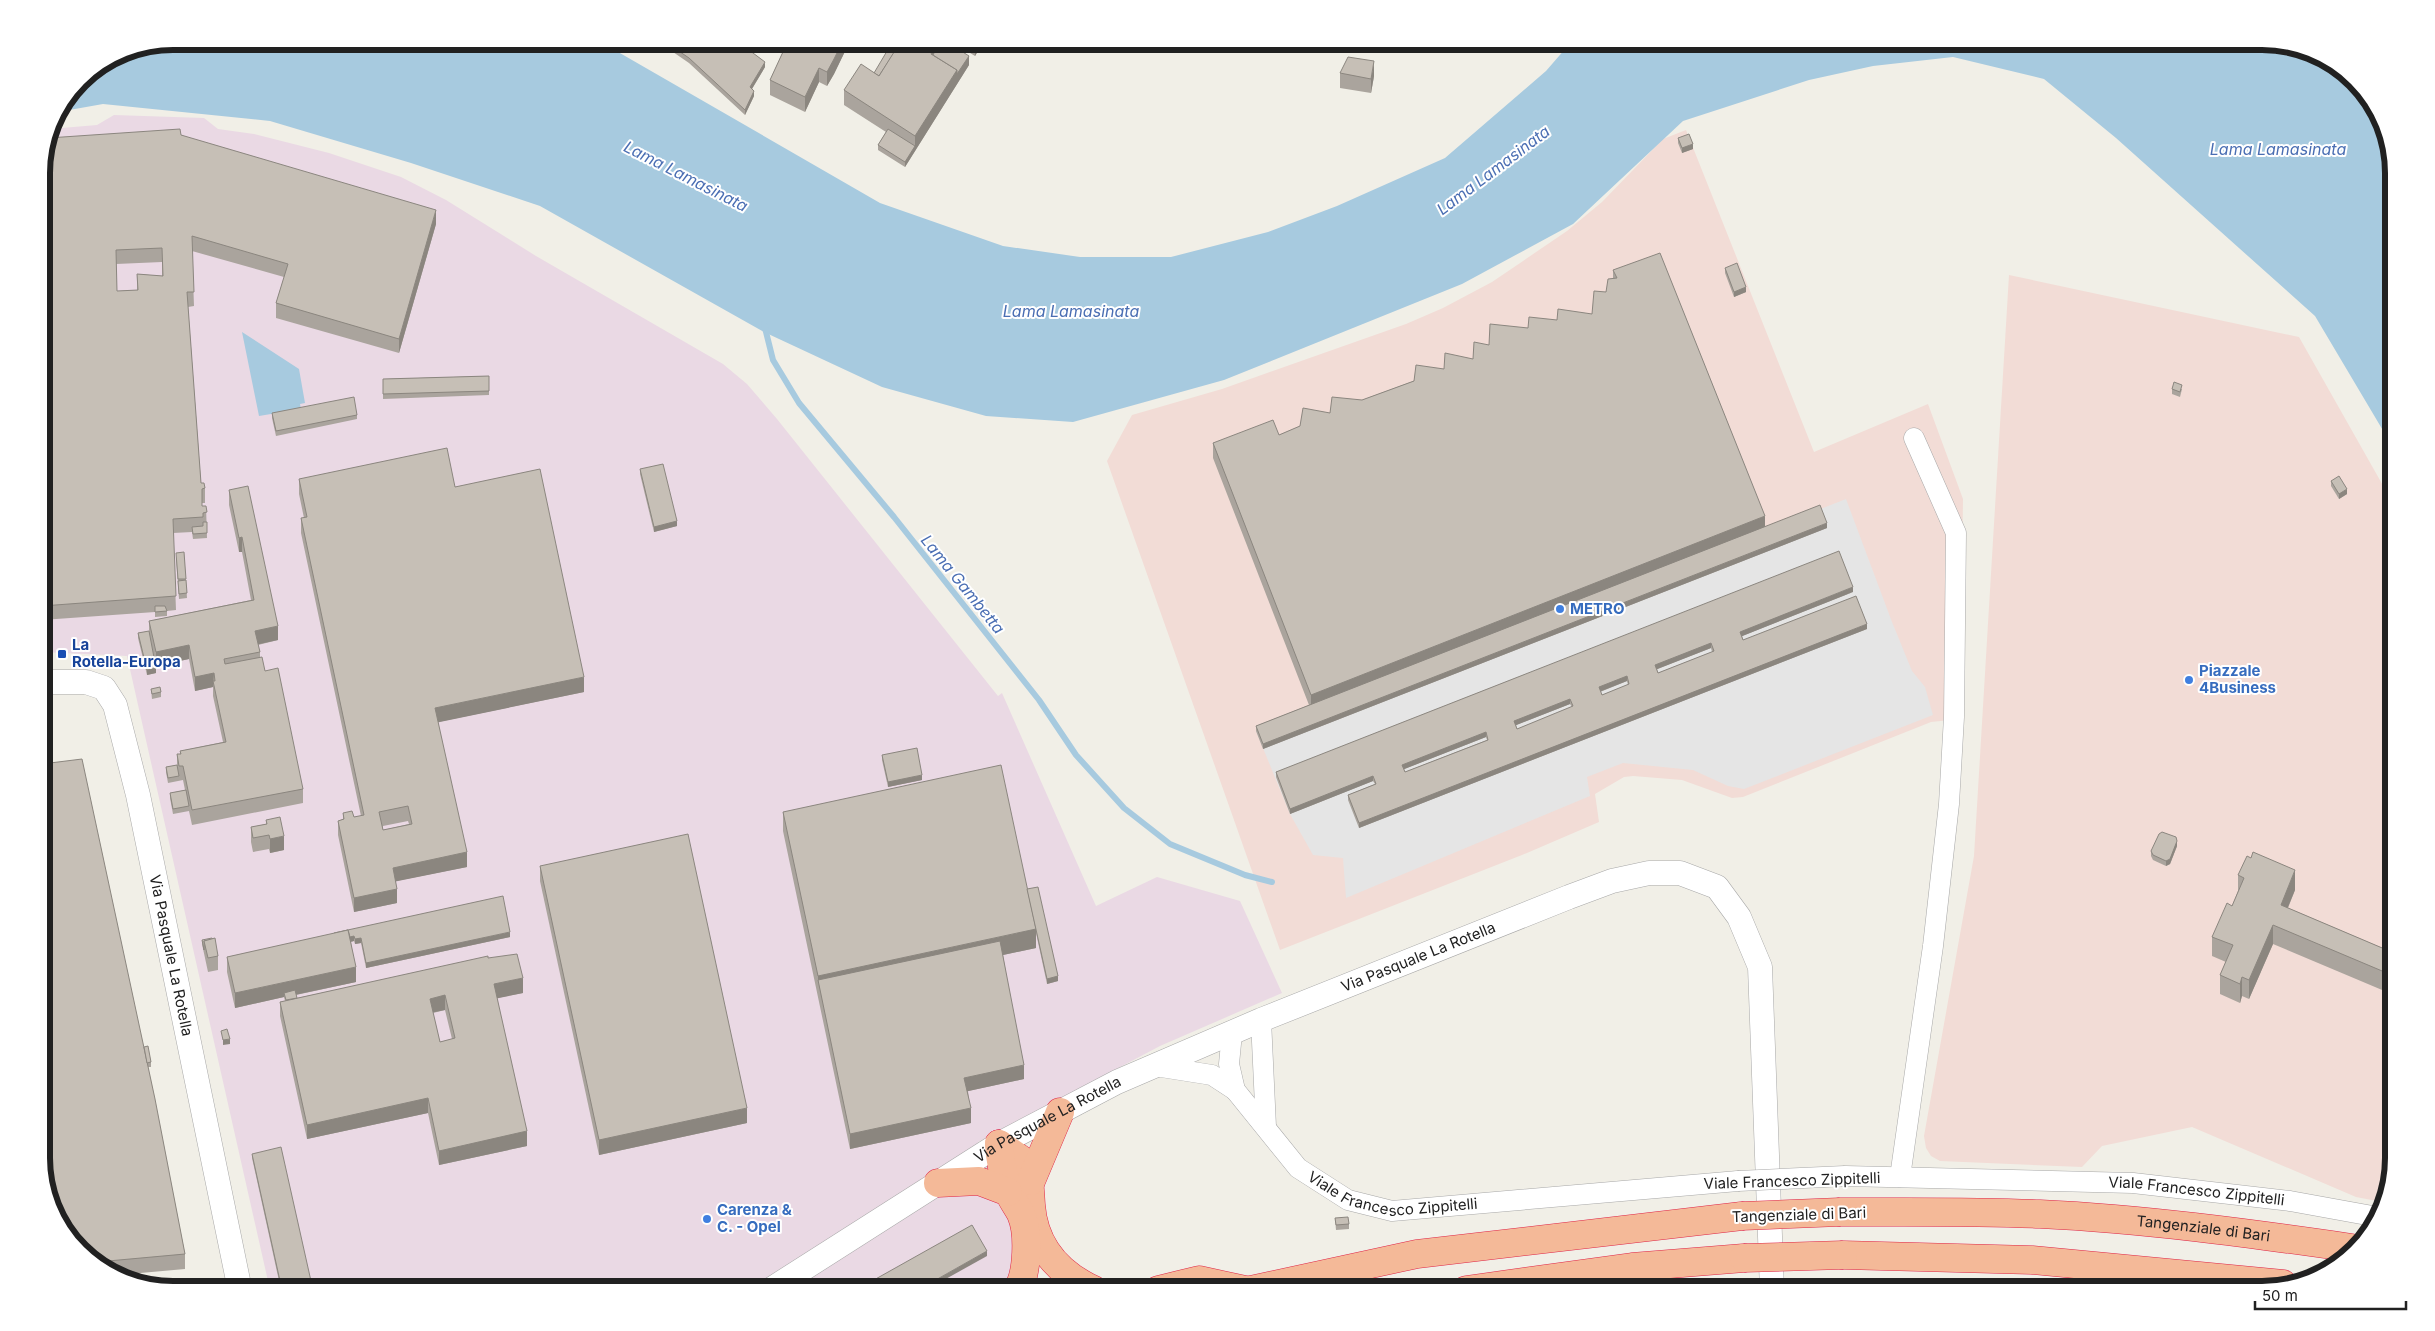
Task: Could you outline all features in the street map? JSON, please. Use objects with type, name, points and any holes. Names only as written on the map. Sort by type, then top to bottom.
[{"type":"highway","points":[[1020,1186],[1060,1112]]},
{"type":"highway","points":[[998,1144],[1026,1164],[1020,1186],[1022,1216],[1027,1243],[1021,1281]]},
{"type":"highway","points":[[938,1183],[979,1182],[1020,1186]]},
{"type":"highway","points":[[1020,1186],[1031,1207],[1036,1232],[1046,1252],[1060,1269],[1075,1281]]},
{"type":"highway","name":"Tangenziale di Bari","points":[[1292,1281],[1417,1254],[1742,1216],[1840,1212],[1948,1211],[2124,1220],[2227,1231],[2347,1247]]},
{"type":"highway","points":[[1531,1281],[1632,1267],[1744,1258],[1843,1255],[2032,1260],[2252,1281]]},
{"type":"street","points":[[1900,1177],[1933,946],[1949,804],[1954,717],[1956,533],[1914,438]]},
{"type":"street","name":"Via Pasquale La Rotella","points":[[50,682],[86,682],[104,688],[117,712],[138,795],[238,1281]]},
{"type":"street","name":"Via Pasquale La Rotella","points":[[784,1281],[998,1144],[1117,1082],[1261,1020],[1612,881],[1649,873],[1680,873],[1717,887],[1739,917],[1760,968],[1772,1281]]},
{"type":"street","points":[[1261,1020],[1266,1127]]},
{"type":"street","points":[[1232,1033],[1229,1064],[1235,1090]]},
{"type":"street","points":[[1155,1066],[1212,1075],[1235,1090]]},
{"type":"street","name":"Viale Francesco Zippitelli","points":[[1235,1090],[1298,1168],[1348,1200],[1392,1211],[1738,1181],[1845,1176],[2133,1183],[2290,1201],[2370,1216]]},
{"type":"shaded area","points":[[114,115],[204,118],[218,129],[254,134],[329,153],[401,177],[446,200],[536,256],[723,364],[747,384],[777,419],[998,696],[1002,693],[1096,906],[1157,877],[1240,901],[1282,993],[1160,1046],[978,1142],[1018,1242],[1007,1281],[268,1281],[127,656],[50,652],[50,165],[58,128],[97,125]]},
{"type":"shaded area","name":"METRO","points":[[1686,130],[1814,452],[1928,404],[1963,499],[1960,719],[1931,722],[1743,797],[1732,798],[1682,780],[1624,777],[1595,794],[1599,822],[1522,855],[1280,950],[1107,461],[1132,415],[1222,389],[1406,324],[1443,308],[1492,282],[1567,231],[1602,202],[1663,139]]},
{"type":"shaded area","name":"Piazzale 4Business","points":[[2009,275],[2299,337],[2385,489],[2385,1158],[2384,1174],[2377,1201],[2356,1197],[2192,1127],[2102,1146],[2082,1167],[1940,1161],[1931,1156],[1926,1148],[1924,1136],[1974,856]]},
{"type":"shaded area","points":[[1846,499],[1892,622],[1912,671],[1925,687],[1933,715],[1744,789],[1728,786],[1693,770],[1623,763],[1587,777],[1590,796],[1346,898],[1343,858],[1313,855],[1290,814],[1256,731]]},
{"type":"water","name":"Lama Lamasinata","points":[[165,50],[615,50],[880,203],[1003,246],[1080,257],[1171,257],[1268,232],[1337,206],[1445,158],[1546,71],[1564,50],[2278,51],[2294,54],[2316,63],[2343,81],[2364,105],[2372,119],[2383,149],[2385,165],[2385,434],[2315,316],[2116,138],[2044,79],[1953,57],[1873,66],[1809,80],[1683,121],[1573,224],[1462,284],[1224,380],[1073,422],[986,416],[882,387],[764,332],[540,206],[411,163],[270,121],[103,104],[67,110],[86,86],[112,66],[126,59],[149,52]]},
{"type":"water","points":[[242,332],[299,369],[305,403],[300,404],[301,409],[259,416]]},
{"type":"building","points":[[677,50],[749,50],[765,62],[750,87],[754,91],[745,110],[689,58]]},
{"type":"building","points":[[784,50],[838,50],[827,72],[819,68],[805,97],[770,80]]},
{"type":"building","points":[[888,50],[896,50],[879,76],[874,73]]},
{"type":"building","points":[[895,50],[933,50],[931,54],[957,70],[915,136],[844,90],[861,64],[879,76]]},
{"type":"building","points":[[936,50],[960,50],[969,56],[957,74],[957,70],[933,55]]},
{"type":"building","points":[[1348,57],[1374,61],[1371,79],[1340,73]]},
{"type":"building","points":[[180,129],[181,135],[436,210],[399,339],[276,303],[288,264],[192,236],[194,292],[187,292],[201,483],[204,483],[205,488],[202,489],[202,506],[206,506],[207,512],[203,513],[203,517],[173,519],[176,596],[50,605],[50,165],[55,138]],"holes":[[[162,248],[163,276],[137,274],[138,290],[117,291],[116,250]]]},
{"type":"building","points":[[888,129],[915,146],[905,162],[878,145]]},
{"type":"building","points":[[1689,134],[1693,144],[1682,148],[1678,138]]},
{"type":"building","points":[[1660,253],[1765,516],[1311,695],[1213,443],[1273,420],[1279,435],[1300,426],[1303,408],[1330,413],[1332,397],[1362,400],[1414,381],[1416,365],[1444,369],[1445,353],[1473,359],[1474,342],[1489,345],[1490,324],[1528,328],[1529,317],[1557,320],[1558,309],[1592,314],[1594,291],[1606,292],[1608,279],[1617,278],[1613,270]]},
{"type":"building","points":[[1737,263],[1746,287],[1734,292],[1725,268]]},
{"type":"building","points":[[489,376],[489,391],[383,394],[383,379]]},
{"type":"building","points":[[2174,382],[2182,385],[2180,392],[2172,389]]},
{"type":"building","points":[[354,397],[357,415],[276,431],[272,413]]},
{"type":"building","points":[[447,448],[455,487],[540,469],[584,677],[435,708],[467,852],[393,868],[397,889],[354,898],[338,821],[344,819],[343,813],[352,811],[354,817],[364,815],[301,518],[307,517],[299,479]],"holes":[[[408,806],[412,824],[383,830],[379,812]]]},
{"type":"building","points":[[663,464],[677,521],[654,527],[640,469]]},
{"type":"building","points":[[2339,476],[2347,489],[2339,494],[2331,481]]},
{"type":"building","points":[[248,486],[278,626],[255,631],[260,652],[224,659],[225,664],[262,657],[265,671],[278,668],[303,789],[192,810],[183,766],[179,766],[177,754],[181,754],[180,751],[226,742],[213,681],[215,681],[214,673],[195,677],[189,645],[156,652],[149,621],[254,600],[242,537],[239,538],[229,490]]},
{"type":"building","points":[[1820,505],[1827,523],[1263,744],[1256,726]]},
{"type":"building","points":[[203,522],[207,522],[207,533],[193,534],[192,527],[203,526]]},
{"type":"building","points":[[1839,551],[1853,587],[1740,632],[1743,640],[1856,596],[1867,624],[1359,823],[1348,795],[1376,784],[1373,776],[1290,809],[1276,772]],"holes":[[[1711,643],[1714,651],[1658,673],[1655,665]],[[1627,676],[1629,684],[1602,695],[1599,687]],[[1570,699],[1573,706],[1517,729],[1514,721]],[[1486,732],[1488,740],[1405,772],[1402,765]]]},
{"type":"building","points":[[184,552],[186,579],[178,579],[176,553]]},
{"type":"building","points":[[186,580],[187,593],[179,594],[178,581]]},
{"type":"building","points":[[155,606],[165,606],[167,611],[155,612]]},
{"type":"building","points":[[149,631],[156,668],[147,670],[138,633]]},
{"type":"building","points":[[160,687],[161,692],[152,694],[151,689]]},
{"type":"building","points":[[917,748],[922,775],[888,782],[882,755]]},
{"type":"building","points":[[82,759],[155,1099],[185,1254],[107,1261],[92,1250],[71,1226],[63,1212],[52,1182],[50,1166],[50,763]]},
{"type":"building","points":[[177,765],[179,776],[168,778],[166,767]]},
{"type":"building","points":[[1001,765],[1036,929],[818,976],[783,812]]},
{"type":"building","points":[[186,790],[189,806],[173,809],[170,793]]},
{"type":"building","points":[[280,817],[284,836],[270,839],[269,835],[253,838],[251,827],[267,824],[266,820]]},
{"type":"building","points":[[2162,832],[2176,837],[2177,841],[2170,859],[2166,861],[2153,855],[2151,851],[2159,834]]},
{"type":"building","points":[[688,834],[747,1108],[599,1140],[540,866]]},
{"type":"building","points":[[2253,852],[2295,870],[2281,905],[2385,949],[2385,972],[2273,925],[2249,980],[2242,977],[2240,984],[2220,975],[2233,945],[2212,937],[2227,903],[2232,906],[2244,878],[2238,875],[2247,856],[2251,858]]},
{"type":"building","points":[[1038,887],[1058,976],[1047,979],[1027,889]]},
{"type":"building","points":[[503,896],[510,932],[366,963],[361,938],[355,939],[354,936],[350,937],[348,930],[334,934],[334,933]]},
{"type":"building","points":[[348,930],[356,967],[235,993],[227,957]]},
{"type":"building","points":[[212,938],[204,941],[204,950],[202,940]]},
{"type":"building","points":[[215,938],[218,956],[208,958],[204,941]]},
{"type":"building","points":[[1000,941],[1024,1065],[964,1078],[971,1108],[850,1134],[818,980]]},
{"type":"building","points":[[517,954],[523,978],[494,984],[527,1131],[439,1151],[428,1098],[307,1125],[280,1002],[488,956],[488,958]],"holes":[[[445,995],[455,1038],[440,1042],[430,999]]]},
{"type":"building","points":[[295,990],[297,998],[286,1000],[284,993]]},
{"type":"building","points":[[227,1029],[230,1039],[223,1040],[221,1031]]},
{"type":"building","points":[[148,1046],[151,1062],[147,1063],[144,1047]]},
{"type":"building","points":[[281,1147],[311,1281],[280,1281],[252,1154]]},
{"type":"building","points":[[1348,1217],[1349,1224],[1336,1225],[1335,1218]]},
{"type":"building","points":[[972,1225],[987,1251],[934,1281],[872,1281]]},
{"type":"waterway","name":"Lama Gambetta","points":[[764,324],[773,360],[799,403],[894,517],[1039,700],[1076,755],[1124,808],[1170,844],[1245,875],[1272,882]]},
{"type":"place","name":"METRO","points":[[1560,609]]},
{"type":"place","name":"La Rotella-Europa","points":[[62,654]]},
{"type":"place","name":"Piazzale 4Business","points":[[2189,680]]},
{"type":"place","name":"Carenza & C. - Opel","points":[[707,1219]]}]
